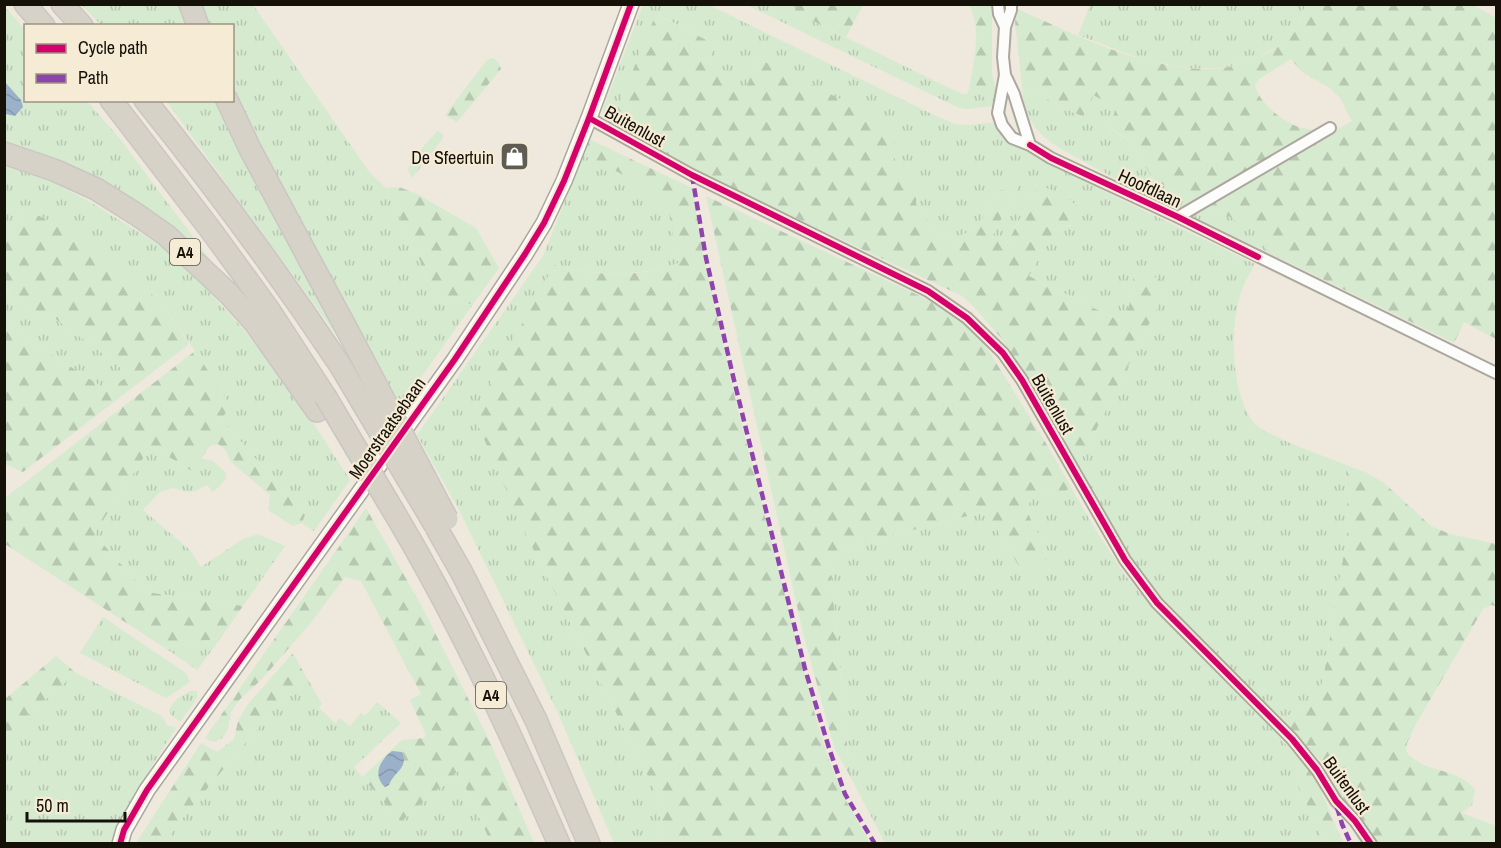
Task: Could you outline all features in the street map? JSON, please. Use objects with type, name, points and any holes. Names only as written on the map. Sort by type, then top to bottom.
[{"type":"highway","points":[[25,4],[42,24]]},
{"type":"highway","points":[[62,4],[80,24]]},
{"type":"highway","points":[[190,4],[197,24]]},
{"type":"highway","name":"A4","points":[[113,102],[269,310],[321,404],[417,549],[512,737],[559,843]]},
{"type":"highway","name":"A4","points":[[147,102],[185,150],[300,306],[442,524]]},
{"type":"highway","name":"A4","points":[[228,102],[255,160],[352,339],[442,524],[462,573],[536,720],[589,843]]},
{"type":"highway","name":"A4","points":[[4,153],[54,170],[96,189],[166,235],[230,294],[282,360],[321,404]]},
{"type":"street","name":"Moerstraatsebaan","points":[[120,843],[124,830],[147,790],[448,368],[544,223],[564,181],[631,4]]},
{"type":"street","name":"Hoofdlaan","points":[[998,4],[999,14],[1005,27]]},
{"type":"street","name":"Hoofdlaan","points":[[1011,4],[1005,27],[1003,57],[1005,75],[998,113],[1002,125],[1012,138],[1497,374]]},
{"type":"street","name":"Hoofdlaan","points":[[1005,75],[1014,94],[1030,145]]},
{"type":"street","name":"Buitenlust","points":[[589,118],[692,175],[928,291],[967,318],[1003,353],[1022,380],[1125,560],[1157,603],[1292,738],[1317,770],[1336,801],[1355,820],[1371,843]]},
{"type":"street","name":"Hoofdlaan","points":[[1178,218],[1330,128]]},
{"type":"green space","points":[[797,4],[863,5],[846,37],[794,12]]},
{"type":"green space","points":[[82,5],[185,5],[193,24],[100,24]]},
{"type":"green space","points":[[198,5],[253,5],[370,173],[386,188],[439,301],[473,304],[401,406],[314,245],[261,154],[234,95],[234,24],[206,24]]},
{"type":"green space","points":[[643,5],[709,5],[955,124],[1008,121],[1032,154],[1255,264],[1237,307],[1234,343],[1237,382],[1248,414],[1263,430],[1346,465],[1348,528],[1323,680],[1312,699],[1281,720],[1185,625],[1153,589],[1076,470],[1169,284],[1133,279],[1129,307],[1121,321],[1029,276],[1057,225],[1072,226],[1038,184],[1006,245],[992,237],[1020,183],[994,195],[978,228],[959,236],[956,243],[929,227],[926,215],[916,204],[917,189],[895,162],[894,136],[759,59],[744,92],[722,82],[706,65],[716,45],[657,14],[614,116],[616,134],[604,120],[603,109]]},
{"type":"green space","points":[[747,5],[797,5],[794,12],[947,87],[963,94],[967,94],[969,89],[1000,105],[959,108]]},
{"type":"green space","points":[[969,5],[992,5],[992,74],[1000,105],[969,89],[976,35]]},
{"type":"green space","points":[[1090,5],[1305,5],[1298,29],[1283,44],[1226,68],[1188,68],[1144,60],[1078,35]]},
{"type":"green space","points":[[1305,5],[1473,5],[1496,18],[1496,339],[1464,322],[1454,343],[1265,251],[1269,239],[1208,205],[1352,121],[1340,98],[1330,88],[1302,72],[1291,59],[1259,79],[1255,85],[1257,91],[1266,104],[1286,121],[1301,128],[1319,130],[1192,201],[1153,179],[1145,166],[1139,147],[1110,127],[1116,107],[1093,95],[1083,117],[1022,86],[1015,22],[1018,9],[1118,52],[1171,66],[1197,69],[1227,67],[1276,48],[1287,40],[1298,27]]},
{"type":"green space","points":[[5,7],[24,29],[24,102],[88,102],[120,139],[230,286],[151,219],[5,145],[5,114],[15,116],[21,100],[5,82]]},
{"type":"green space","points":[[656,14],[716,45],[706,65],[726,75],[723,82],[744,91],[759,59],[883,120],[891,128],[894,136],[895,160],[899,169],[916,181],[916,204],[926,215],[929,227],[956,243],[959,236],[978,228],[994,195],[1022,176],[992,237],[1007,244],[1038,184],[1070,200],[1082,217],[1074,224],[1057,225],[1029,276],[1120,321],[1129,307],[1133,279],[1141,270],[1169,284],[1076,470],[1002,339],[962,296],[616,134],[614,116]]},
{"type":"green space","points":[[493,58],[501,69],[457,122],[445,115],[487,60]]},
{"type":"green space","points":[[1022,86],[1082,117],[1093,94],[1116,107],[1110,128],[1139,147],[1145,166],[1153,180],[1192,201],[1177,210],[1057,147],[1036,129],[1031,121],[1025,109]]},
{"type":"green space","points":[[167,102],[221,102],[372,384]]},
{"type":"green space","points":[[437,131],[443,134],[443,138],[412,178],[408,170],[411,161]]},
{"type":"green space","points":[[589,139],[692,188],[703,255],[735,398],[817,722],[828,758],[845,799],[870,843],[664,843],[656,792],[528,539],[473,414],[554,265],[569,269],[617,274],[649,271],[679,263],[666,198],[583,155]]},
{"type":"green space","points":[[583,155],[667,198],[679,263],[633,273],[601,273],[554,265],[528,539],[656,792],[664,843],[614,843],[557,711],[459,510],[417,435],[543,256]]},
{"type":"green space","points":[[5,165],[42,177],[92,203],[161,246],[203,285],[243,329],[297,398],[350,480],[314,531],[302,523],[305,515],[221,419],[195,351],[162,303],[24,211],[5,244]]},
{"type":"green space","points":[[399,187],[417,194],[476,228],[499,268],[473,304],[439,301],[386,188]]},
{"type":"green space","points":[[706,196],[937,304],[966,322],[980,337],[1071,487],[1059,496],[1037,494],[1030,501],[1027,510],[1045,547],[1046,559],[1040,565],[1025,571],[1020,568],[992,521],[983,512],[843,548],[829,556],[850,776],[834,747],[803,633]]},
{"type":"green space","points":[[1208,205],[1270,239],[1265,251],[1189,215]]},
{"type":"green space","points":[[24,211],[81,237],[162,303],[189,344],[23,472],[5,464],[5,324],[108,391],[129,375],[53,317],[38,312],[11,296],[5,286],[5,244]]},
{"type":"green space","points":[[4,286],[11,296],[38,312],[53,317],[129,375],[108,391],[5,324]]},
{"type":"green space","points":[[195,351],[231,406],[221,419],[305,515],[302,523],[293,526],[268,510],[270,495],[231,462],[224,448],[218,444],[210,446],[192,471],[151,446],[94,534],[146,592],[243,606],[220,639],[196,641],[165,648],[5,544],[5,498]]},
{"type":"green space","points":[[151,446],[192,471],[200,458],[213,461],[226,473],[226,479],[213,492],[207,485],[196,491],[188,492],[173,488],[160,492],[143,510],[190,550],[201,567],[243,539],[258,534],[285,546],[243,606],[146,592],[94,534]]},
{"type":"green space","points":[[1346,465],[1383,482],[1431,526],[1450,534],[1496,544],[1496,606],[1491,605],[1483,609],[1416,724],[1407,743],[1406,751],[1421,764],[1460,777],[1475,790],[1472,805],[1462,813],[1496,826],[1496,843],[1359,843],[1333,780],[1321,761],[1281,720],[1311,699],[1323,680],[1348,528]]},
{"type":"green space","points":[[1071,487],[1125,575],[1159,615],[1300,760],[1296,780],[1324,843],[885,843],[850,776],[829,556],[843,548],[983,512],[992,521],[1020,568],[1046,558],[1045,547],[1027,510],[1030,501],[1037,494],[1059,496]]},
{"type":"green space","points":[[366,508],[421,605],[490,742],[534,843],[491,843],[458,771],[401,822],[362,777],[402,740],[424,738],[426,735],[410,700],[421,694],[361,581],[345,577],[309,625],[262,679],[239,700],[231,712],[228,729],[222,738],[215,742],[205,738]]},
{"type":"green space","points":[[103,617],[186,673],[190,682],[166,698],[80,653]]},
{"type":"green space","points":[[220,639],[197,670],[165,648],[196,641]]},
{"type":"green space","points":[[293,653],[304,673],[170,833],[173,843],[136,843],[201,743],[217,752],[234,739],[238,721],[248,704]]},
{"type":"green space","points":[[56,656],[76,673],[5,735],[5,699]]},
{"type":"green space","points":[[76,673],[162,716],[167,725],[176,728],[142,784],[113,844],[15,844],[5,841],[4,735]]},
{"type":"green space","points":[[304,673],[322,704],[319,708],[335,723],[340,718],[350,726],[361,713],[365,716],[377,702],[401,723],[354,767],[401,822],[458,771],[491,843],[173,844],[170,833]]},
{"type":"green space","points":[[190,691],[197,691],[197,698],[180,722],[170,714],[171,706]]},
{"type":"green space","points":[[1300,760],[1316,779],[1343,843],[1324,843],[1296,780]]},
{"type":"water","points":[[5,82],[21,100],[23,107],[15,116],[5,114]]},
{"type":"water","points":[[392,751],[402,752],[404,762],[389,785],[385,787],[378,773],[381,763]]},
{"type":"marked path","points":[[692,175],[706,258],[805,669],[845,794],[875,844]]},
{"type":"marked path","points":[[1337,807],[1351,844]]},
{"type":"cycle path","points":[[120,844],[124,830],[147,790],[455,359],[544,223],[564,181],[631,4]]},
{"type":"cycle path","points":[[589,118],[692,175],[928,291],[967,318],[1003,353],[1022,380],[1125,560],[1157,603],[1292,739],[1317,770],[1336,801],[1355,821],[1371,844]]},
{"type":"cycle path","points":[[1030,145],[1051,158],[1258,257]]},
{"type":"place","name":"De Sfeertuin","points":[[515,157]]}]
